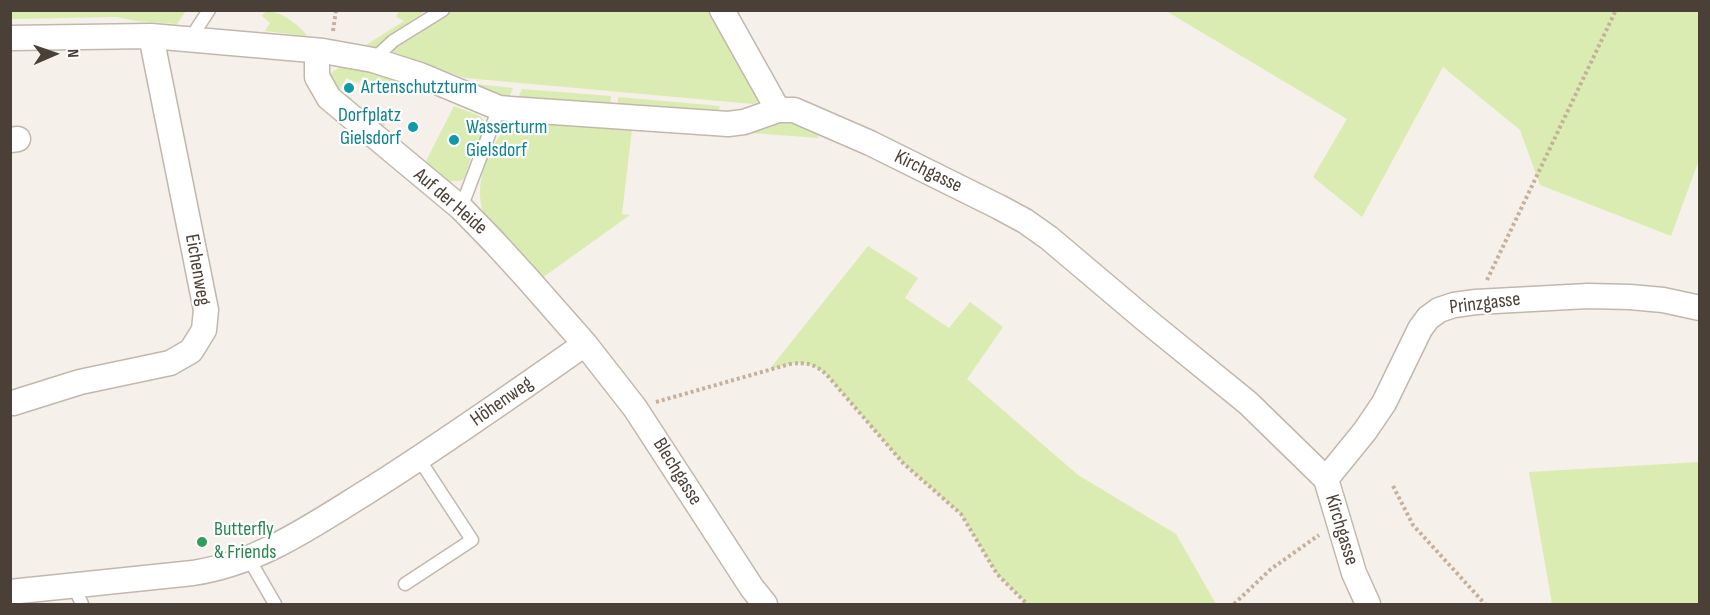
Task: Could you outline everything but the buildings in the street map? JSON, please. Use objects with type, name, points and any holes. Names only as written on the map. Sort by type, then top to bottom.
[{"type":"street","points":[[10,38],[151,36],[316,51],[373,60],[420,75],[499,108],[728,124],[744,122],[778,110],[722,10]]},
{"type":"street","name":"Eichenweg","points":[[12,403],[80,382],[170,363],[191,351],[204,330],[206,310],[151,36]]},
{"type":"street","name":"Auf der Heide","points":[[316,51],[317,77],[329,98],[461,208],[585,344]]},
{"type":"street","name":"Kirchgasse","points":[[778,110],[794,110],[870,143],[1025,221],[1058,245],[1248,403],[1326,479],[1354,573],[1368,604]]},
{"type":"street","name":"Prinzgasse","points":[[1326,479],[1365,431],[1384,403],[1420,329],[1428,318],[1439,310],[1454,305],[1578,297],[1630,297],[1663,300],[1700,308]]},
{"type":"street","name":"Blechgasse","points":[[585,344],[635,408],[727,550],[765,604]]},
{"type":"street","name":"Höhenweg","points":[[10,592],[77,595],[220,569],[249,559],[289,540],[419,459],[585,344]]},
{"type":"lane","points":[[190,39],[209,10]]},
{"type":"lane","points":[[373,60],[393,41],[443,10]]},
{"type":"lane","points":[[461,208],[499,108]]},
{"type":"lane","points":[[405,584],[472,540],[419,459]]},
{"type":"lane","points":[[249,559],[275,604]]},
{"type":"path","points":[[1476,303],[1616,10]]},
{"type":"path","points":[[635,408],[790,364],[805,362],[816,366],[827,375],[903,463],[961,514],[997,574],[1027,604]]},
{"type":"path","points":[[1393,486],[1413,525],[1485,604]]},
{"type":"path","points":[[1234,604],[1271,569],[1304,545]]},
{"type":"green space","points":[[10,11],[186,11],[177,24],[116,17],[11,19]]},
{"type":"green space","points":[[266,11],[289,19],[307,36],[265,31],[270,23],[262,16]]},
{"type":"green space","points":[[399,11],[424,11],[376,48],[366,45],[404,21],[396,17]]},
{"type":"green space","points":[[452,11],[711,11],[760,101],[753,104],[465,78],[390,51]]},
{"type":"green space","points":[[1166,11],[1699,11],[1699,160],[1671,236],[1540,185],[1520,130],[1443,67],[1362,217],[1313,177],[1347,119]]},
{"type":"green space","points":[[342,66],[368,70],[394,78],[388,90],[363,77],[359,84],[346,78],[339,91],[352,98],[350,104],[386,122],[381,132],[338,98],[329,77],[332,72]]},
{"type":"green space","points":[[476,84],[513,88],[508,100],[473,85]]},
{"type":"green space","points":[[522,89],[611,96],[610,107],[517,100]]},
{"type":"green space","points":[[618,97],[720,106],[718,114],[618,107]]},
{"type":"green space","points":[[454,106],[480,116],[486,123],[485,131],[474,150],[464,179],[448,181],[425,163]]},
{"type":"green space","points":[[786,119],[819,131],[818,138],[751,133],[757,128]]},
{"type":"green space","points":[[511,120],[632,129],[622,214],[630,215],[542,278],[483,212],[480,199],[485,163],[496,141]]},
{"type":"green space","points":[[868,246],[918,278],[905,298],[949,328],[970,302],[1003,327],[967,379],[1078,475],[1176,534],[1216,604],[1027,604],[997,574],[961,514],[903,463],[827,375],[806,363],[793,363],[769,370]]},
{"type":"green space","points":[[1699,462],[1699,604],[1552,604],[1529,472]]},
{"type":"place","name":"Artenschutzturm","points":[[349,88]]},
{"type":"place","name":"Dorfplatz Gielsdorf","points":[[413,127]]},
{"type":"place","name":"Wasserturm Gielsdorf","points":[[454,140]]},
{"type":"place","name":"Butterfly & Friends","points":[[202,542]]}]
